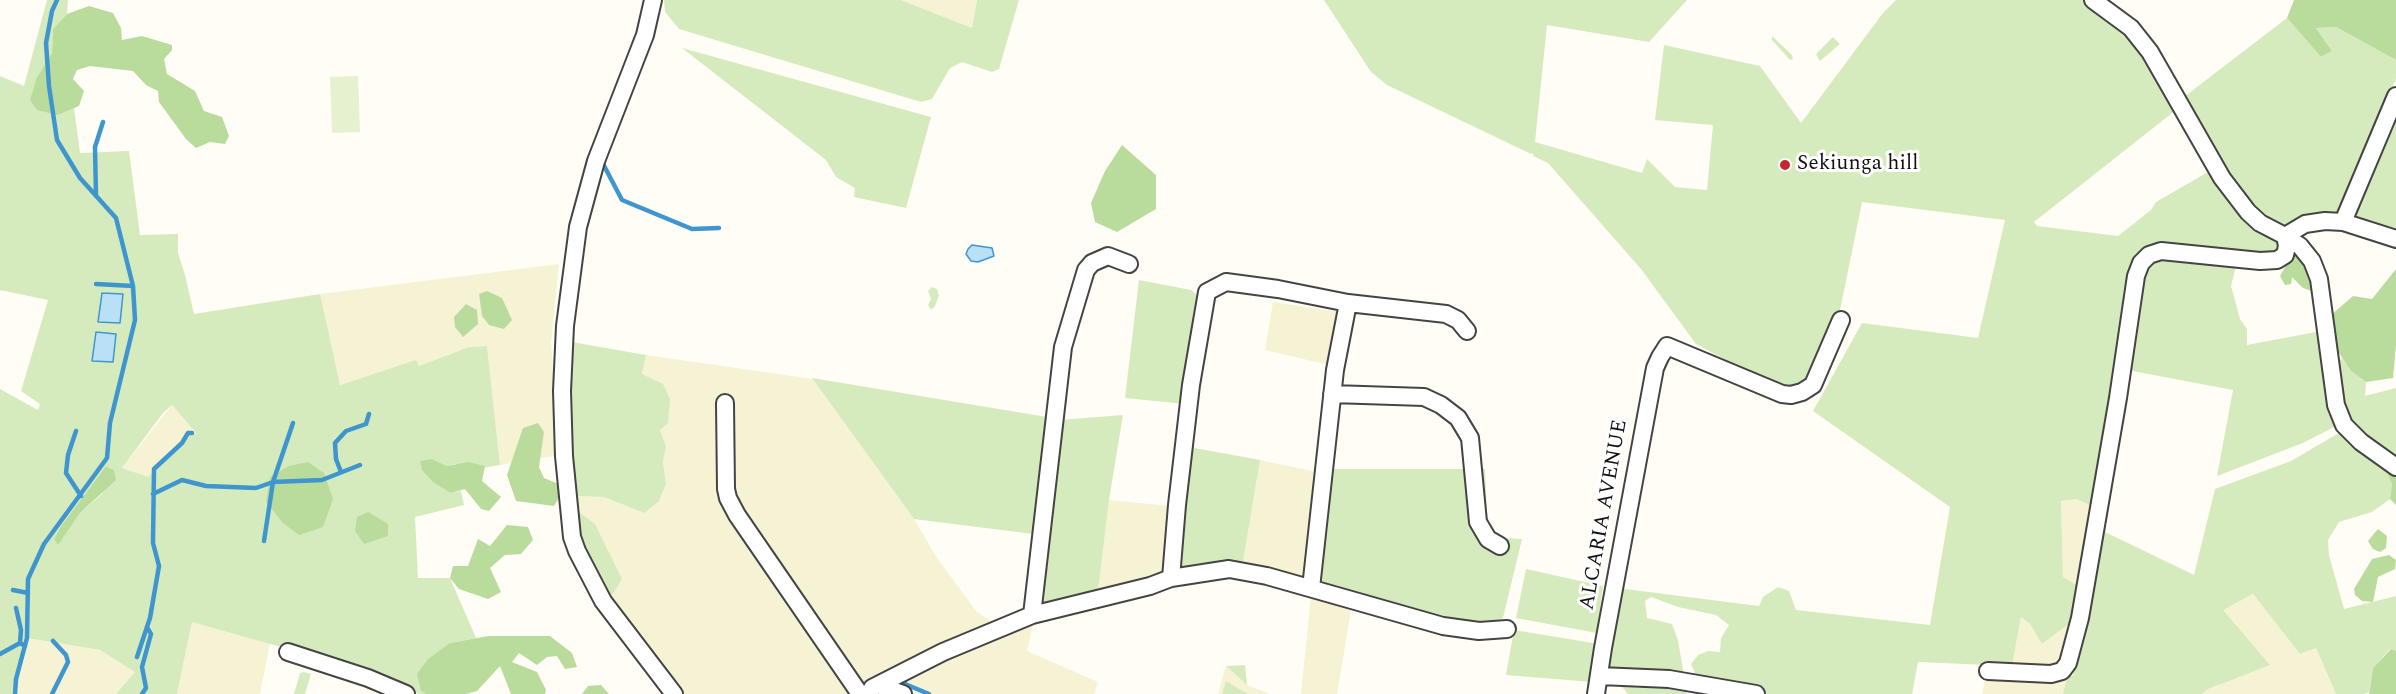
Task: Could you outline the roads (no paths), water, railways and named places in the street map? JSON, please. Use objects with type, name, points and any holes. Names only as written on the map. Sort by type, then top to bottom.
[{"type":"street","points":[[653,0],[645,35],[596,161],[578,227],[565,326],[562,391],[564,456],[572,537],[577,551],[609,610],[674,694]]},
{"type":"street","points":[[2093,0],[2131,28],[2150,52],[2222,178],[2248,212],[2260,223],[2300,246],[2312,261],[2319,279],[2336,405],[2344,425],[2361,442],[2396,467]]},
{"type":"street","points":[[2343,222],[2396,96]]},
{"type":"street","points":[[2285,236],[2305,224],[2325,221],[2343,222],[2396,238]]},
{"type":"street","points":[[1988,671],[2051,674],[2062,671],[2068,663],[2080,618],[2140,263],[2149,255],[2161,251],[2260,261],[2277,260],[2284,255],[2287,246],[2285,236]]},
{"type":"street","points":[[1032,615],[1063,347],[1086,270],[1092,262],[1108,256],[1129,264]]},
{"type":"street","points":[[1171,578],[1191,385],[1208,292],[1226,282],[1278,289],[1347,303],[1446,314],[1458,320],[1467,331]]},
{"type":"street","points":[[1311,588],[1332,394],[1347,303]]},
{"type":"street","name":"ALCARIA AVENUE","points":[[1596,694],[1655,368],[1667,346],[1782,394],[1791,395],[1802,393],[1813,385],[1841,320]]},
{"type":"street","points":[[1332,394],[1424,397],[1441,405],[1458,418],[1470,438],[1478,522],[1488,539],[1500,546]]},
{"type":"street","points":[[725,403],[726,489],[729,498],[737,515],[860,694],[943,652],[1032,615],[1150,586],[1171,578],[1229,569],[1267,576],[1443,626],[1479,632],[1507,629]]},
{"type":"street","points":[[288,652],[368,678],[405,694]]},
{"type":"street","points":[[1600,676],[1669,679],[1756,694]]},
{"type":"street","points":[[878,685],[903,694]]},
{"type":"water","points":[[972,245],[992,248],[994,256],[978,262],[971,261],[966,254]]},
{"type":"water","points":[[102,293],[123,294],[120,323],[98,322]]},
{"type":"water","points":[[96,332],[116,334],[113,362],[92,361]]},
{"type":"waterway","points":[[15,694],[16,679],[27,638],[28,579],[44,544],[107,458],[110,423],[135,320],[133,286],[116,218],[80,178],[57,140],[49,86],[46,43],[52,11],[57,0]]},
{"type":"waterway","points":[[96,196],[95,147],[103,122]]},
{"type":"waterway","points":[[601,160],[622,200],[692,229],[719,228]]},
{"type":"waterway","points":[[96,284],[133,286]]},
{"type":"waterway","points":[[341,472],[336,459],[335,443],[346,431],[366,424],[369,414]]},
{"type":"waterway","points":[[264,541],[273,482],[293,423]]},
{"type":"waterway","points":[[76,431],[68,455],[66,473],[81,496]]},
{"type":"waterway","points":[[137,657],[150,618],[159,566],[153,543],[154,469],[182,443],[188,433],[192,433]]},
{"type":"waterway","points":[[153,494],[182,480],[206,486],[256,488],[273,482],[322,480],[360,465]]},
{"type":"waterway","points":[[13,590],[28,593]]},
{"type":"waterway","points":[[16,608],[21,630],[20,643],[25,646]]},
{"type":"waterway","points":[[142,694],[146,688],[142,667],[151,634],[147,627]]},
{"type":"waterway","points":[[52,694],[68,662],[66,655],[53,641]]},
{"type":"waterway","points":[[0,654],[20,643]]},
{"type":"waterway","points":[[904,678],[905,684],[929,694]]},
{"type":"place","name":"Sekiunga hill","points":[[1785,165]]}]
